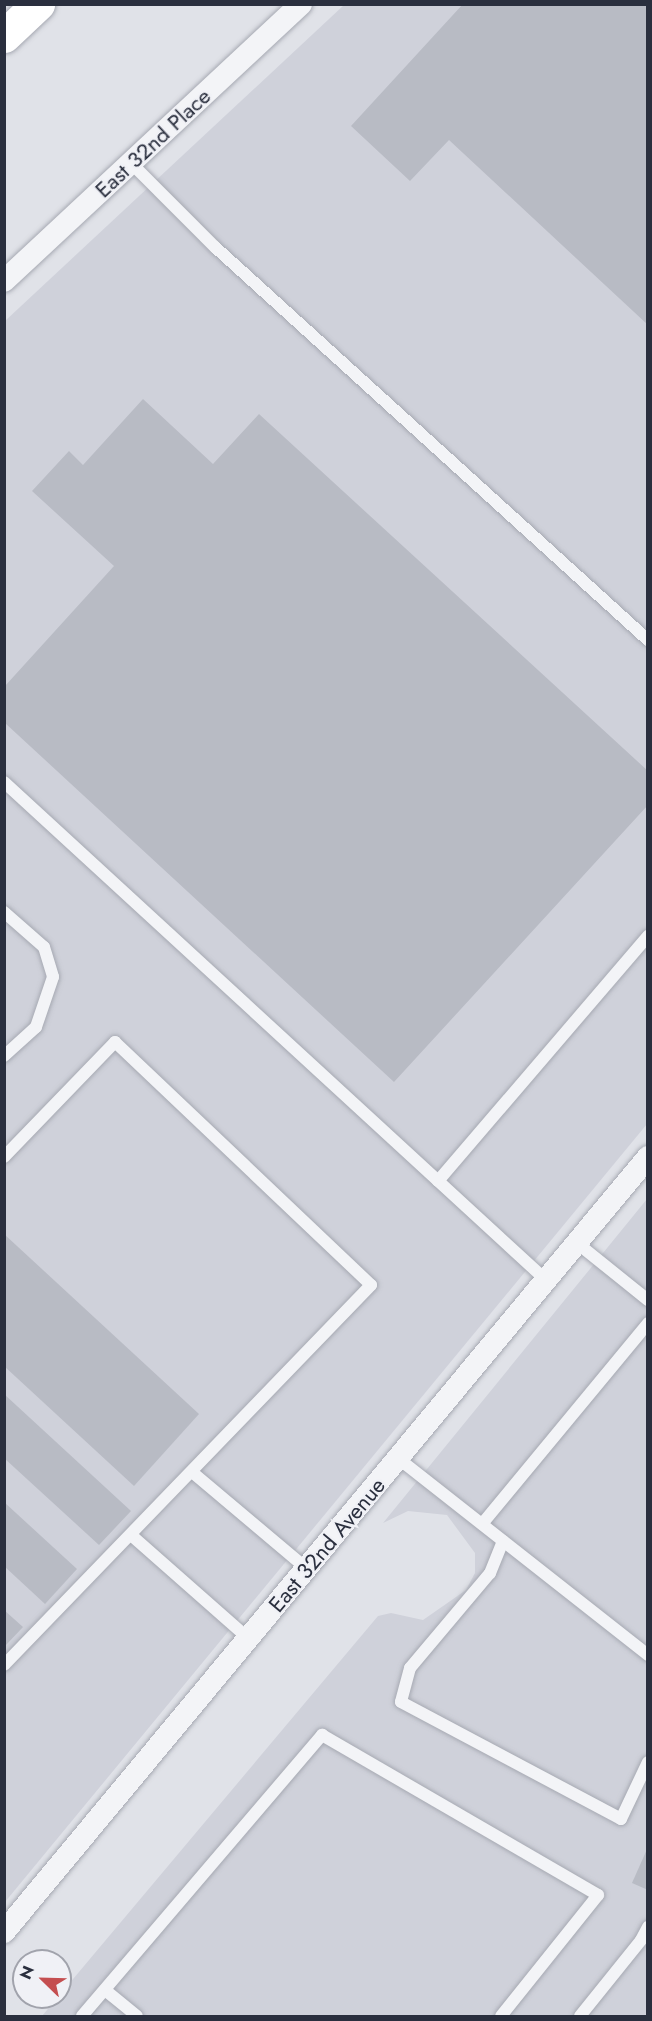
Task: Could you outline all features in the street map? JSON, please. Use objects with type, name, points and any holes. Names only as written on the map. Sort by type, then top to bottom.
[{"type":"highway","points":[[4,36],[38,4]]},
{"type":"street","name":"East 32nd Place","points":[[4,281],[302,4]]},
{"type":"street","name":"East 32nd Avenue","points":[[4,1932],[399,1459],[648,1156]]},
{"type":"lane","points":[[131,163],[215,247],[648,640]]},
{"type":"lane","points":[[4,782],[546,1280]]},
{"type":"lane","points":[[4,912],[44,947],[53,977],[36,1027],[4,1056]]},
{"type":"lane","points":[[438,1180],[648,936]]},
{"type":"lane","points":[[4,1157],[115,1042],[371,1285],[4,1665]]},
{"type":"lane","points":[[577,1243],[648,1300]]},
{"type":"lane","points":[[482,1524],[648,1323]]},
{"type":"lane","points":[[399,1459],[648,1655]]},
{"type":"lane","points":[[192,1472],[307,1569]]},
{"type":"lane","points":[[131,1535],[249,1639]]},
{"type":"lane","points":[[503,1541],[490,1573],[410,1668],[400,1702],[621,1819],[648,1762]]},
{"type":"lane","points":[[82,2016],[322,1735],[598,1895],[501,2016]]},
{"type":"lane","points":[[580,2016],[641,1940],[648,1927]]},
{"type":"lane","points":[[105,1990],[137,2016]]},
{"type":"shaded area","points":[[344,5],[647,5],[647,1124],[5,1902],[5,321]]},
{"type":"shaded area","points":[[647,1199],[647,2016],[42,2016],[48,2009],[72,2009],[72,1980],[378,1616],[391,1613],[423,1620],[466,1590],[475,1573],[475,1553],[447,1515],[408,1511],[383,1523]]},
{"type":"building","points":[[463,4],[648,4],[648,325],[449,140],[410,181],[351,126]]},
{"type":"building","points":[[143,399],[213,464],[259,414],[648,771],[648,805],[394,1082],[5,723],[5,686],[114,566],[32,491],[69,451],[83,465]]},
{"type":"building","points":[[4,1234],[199,1414],[134,1486],[4,1366]]},
{"type":"building","points":[[4,1394],[131,1511],[99,1545],[4,1458]]},
{"type":"building","points":[[4,1502],[77,1569],[45,1604],[4,1566]]},
{"type":"building","points":[[4,1610],[23,1627],[4,1647]]},
{"type":"building","points":[[648,1847],[648,1890],[632,1883]]}]
